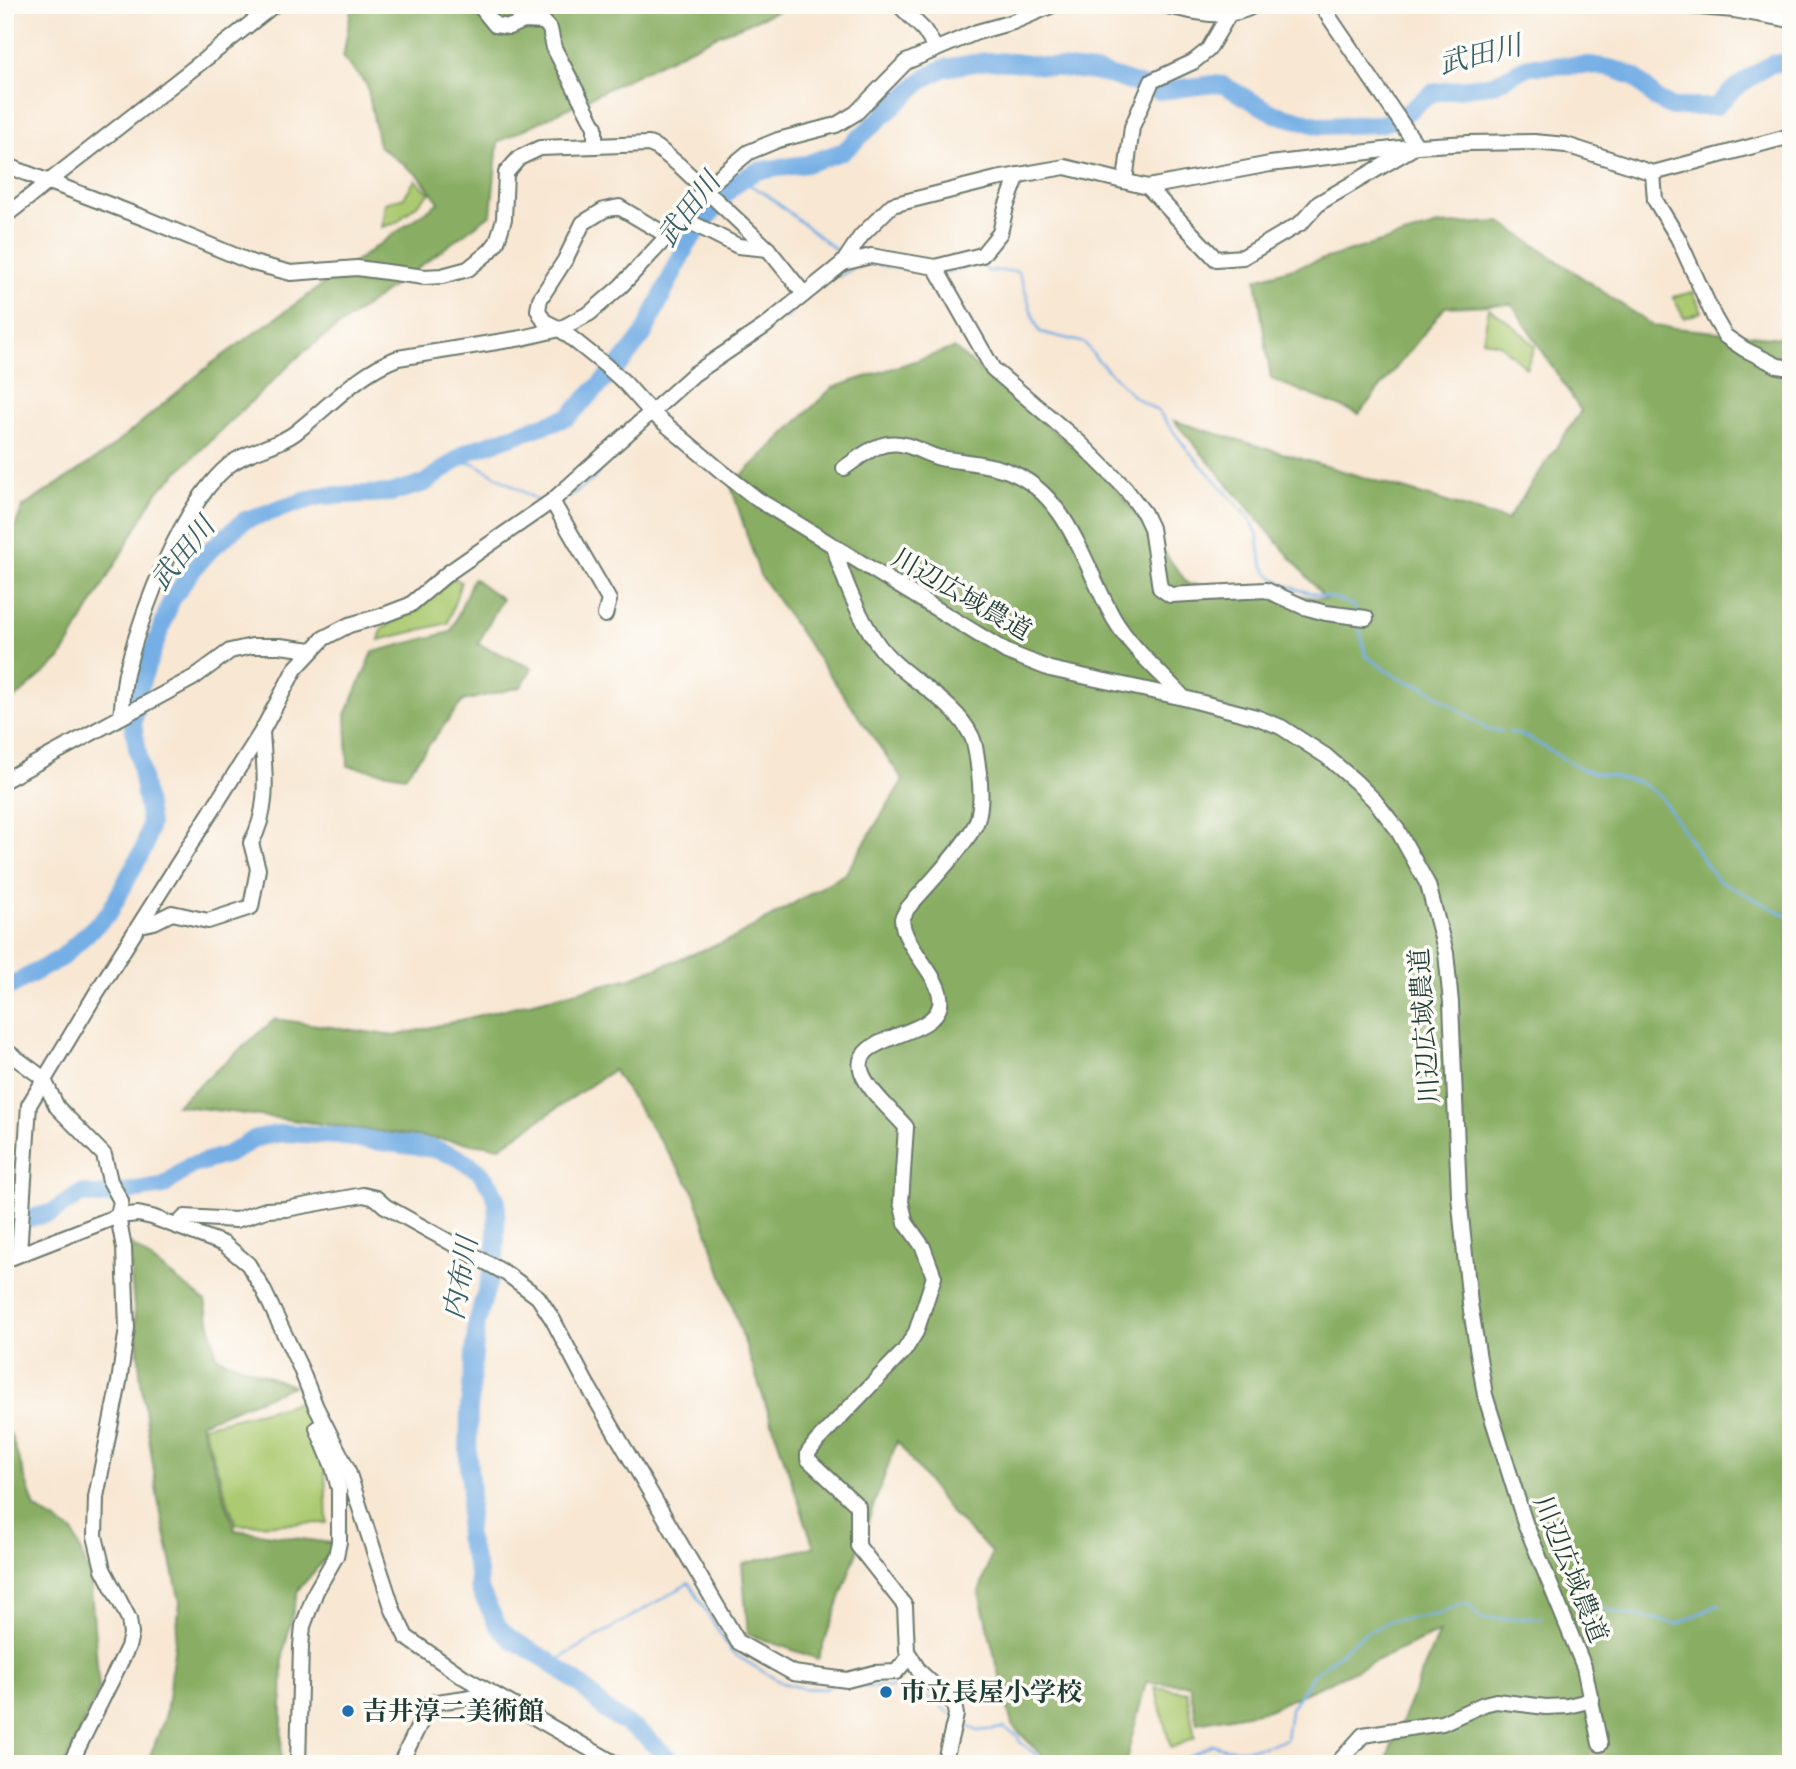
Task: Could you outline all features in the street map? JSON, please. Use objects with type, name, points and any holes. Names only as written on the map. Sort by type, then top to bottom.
[{"type":"street","points":[[5,216],[274,5]]},
{"type":"street","points":[[479,5],[495,25],[509,27],[524,21],[544,23],[550,29],[554,48],[595,127],[595,146]]},
{"type":"street","points":[[899,5],[924,30],[936,49]]},
{"type":"street","points":[[125,715],[127,671],[160,573],[178,534],[206,490],[236,460],[273,446],[295,433],[365,374],[382,364],[398,358],[522,338],[560,329],[590,313],[610,297],[668,236],[689,219],[706,193],[742,157],[762,145],[836,125],[856,113],[906,62],[1053,5]]},
{"type":"street","points":[[1163,5],[1228,16],[1255,5]]},
{"type":"street","points":[[1321,5],[1417,146]]},
{"type":"street","points":[[1675,5],[1734,10],[1791,20]]},
{"type":"street","points":[[1125,181],[1132,127],[1152,81],[1193,62],[1208,50],[1228,16]]},
{"type":"street","points":[[14,1252],[21,1211],[29,1105],[43,1078],[262,731],[295,669],[324,638],[349,625],[410,605],[449,573],[552,501],[694,374],[791,307],[843,263],[861,236],[892,205],[1018,175],[1065,167],[1148,187],[1270,164],[1417,146],[1534,142],[1566,145],[1653,173],[1791,136]]},
{"type":"street","points":[[5,165],[253,263],[291,273],[365,268],[424,277],[442,276],[468,269],[497,242],[504,219],[506,173],[514,161],[540,148],[639,143],[658,148],[768,249],[804,294]]},
{"type":"street","points":[[1148,187],[1216,259],[1243,257],[1301,223],[1319,203],[1417,146]]},
{"type":"street","points":[[1653,173],[1655,200],[1678,238],[1725,335],[1744,349],[1778,366],[1791,369]]},
{"type":"street","points":[[843,263],[872,256],[935,267],[982,255],[1000,233],[1018,175]]},
{"type":"street","name":"川辺広域農道","points":[[668,236],[619,207],[611,207],[588,218],[579,228],[565,260],[538,303],[538,310],[544,321],[560,329],[605,365],[650,411],[757,499],[970,631],[1018,657],[1050,668],[1184,698],[1256,717],[1282,727],[1326,756],[1375,801],[1396,829],[1428,885],[1443,935],[1449,976],[1459,1196],[1470,1304],[1485,1395],[1525,1523],[1584,1667],[1600,1744]]},
{"type":"street","points":[[689,219],[738,246],[768,249]]},
{"type":"street","points":[[935,267],[993,369],[1080,443],[1124,487],[1144,513],[1152,528],[1160,588],[1170,595],[1266,590],[1304,607],[1350,618],[1366,618]]},
{"type":"street","points":[[844,468],[879,445],[889,442],[905,444],[942,458],[991,466],[1011,472],[1028,482],[1044,495],[1060,514],[1082,550],[1105,602],[1122,630],[1184,698]]},
{"type":"street","points":[[552,501],[609,600],[605,615]]},
{"type":"street","points":[[834,546],[844,576],[878,644],[892,660],[941,700],[972,736],[981,785],[980,804],[974,827],[907,909],[902,919],[912,947],[937,987],[940,999],[938,1012],[933,1019],[920,1027],[867,1050],[862,1059],[862,1073],[906,1127],[901,1202],[903,1214],[922,1247],[933,1282],[916,1332],[904,1351],[808,1453],[808,1459],[858,1506],[858,1546],[905,1606],[905,1645],[910,1656],[919,1671],[954,1704],[956,1716],[944,1764]]},
{"type":"street","points":[[5,779],[193,678],[230,651],[251,646],[311,650]]},
{"type":"street","points":[[140,925],[154,922],[172,913],[208,921],[251,907],[258,869],[251,843],[258,829],[265,800],[262,731]]},
{"type":"street","points":[[5,1050],[43,1078],[57,1107],[104,1155],[120,1209],[124,1248],[127,1328],[96,1497],[95,1536],[103,1569],[130,1619],[131,1634],[128,1647],[70,1764]]},
{"type":"street","points":[[176,1226],[185,1217],[236,1220],[266,1210],[363,1195],[376,1198],[506,1274],[538,1297],[554,1320],[585,1381],[738,1642],[793,1673],[847,1680],[874,1673],[896,1672],[910,1656]]},
{"type":"street","points":[[14,1252],[120,1209],[224,1244],[248,1264],[347,1468],[393,1610],[406,1637],[461,1676],[616,1764]]},
{"type":"street","points":[[298,1764],[303,1626],[316,1591],[337,1556],[339,1542],[339,1489],[316,1426],[316,1407]]},
{"type":"street","points":[[400,1764],[430,1703],[493,1694]]},
{"type":"street","points":[[1337,1764],[1363,1735],[1442,1723],[1484,1704],[1515,1702],[1546,1707],[1568,1706],[1592,1700]]},
{"type":"green space","points":[[355,5],[792,5],[714,37],[498,142],[491,214],[301,354],[157,492],[60,659],[5,707],[5,550],[23,507],[106,452],[211,364],[439,202],[419,176],[379,146],[367,85],[343,58],[351,10]]},
{"type":"green space","points":[[415,180],[430,193],[396,223],[382,227],[385,203],[404,197]]},
{"type":"green space","points":[[1501,222],[1653,326],[1791,339],[1791,1764],[1384,1764],[1439,1632],[1268,1710],[1197,1723],[1190,1685],[1146,1682],[1125,1764],[1050,1764],[1012,1725],[979,1593],[992,1552],[951,1513],[897,1441],[818,1659],[748,1634],[742,1564],[814,1547],[693,1190],[613,1070],[500,1147],[176,1105],[275,1019],[395,1036],[631,978],[734,938],[846,873],[903,780],[760,575],[731,486],[832,388],[954,348],[1107,476],[1188,584],[1326,599],[1174,421],[1507,520],[1581,411],[1512,304],[1445,307],[1359,414],[1271,379],[1256,279],[1438,225]]},
{"type":"green space","points":[[1693,292],[1702,312],[1684,318],[1673,297]]},
{"type":"green space","points":[[1489,308],[1535,346],[1526,368],[1501,345],[1483,340]]},
{"type":"green space","points":[[454,578],[461,582],[448,623],[379,640],[382,629],[422,606]]},
{"type":"green space","points":[[473,578],[502,599],[478,644],[532,668],[521,687],[463,701],[405,776],[348,766],[346,715],[373,652],[451,632]]},
{"type":"green space","points":[[128,1242],[205,1301],[217,1357],[293,1386],[200,1423],[235,1530],[338,1544],[298,1590],[283,1655],[281,1764],[147,1764],[166,1714],[180,1602],[158,1500],[141,1382]]},
{"type":"green space","points":[[301,1402],[325,1471],[327,1523],[236,1525],[203,1426]]},
{"type":"green space","points":[[5,1430],[10,1433],[35,1508],[73,1532],[90,1576],[99,1689],[65,1764],[5,1764]]},
{"type":"green space","points":[[1155,1687],[1187,1692],[1195,1738],[1171,1748]]},
{"type":"waterway","name":"武田川","points":[[5,989],[61,958],[109,913],[145,846],[150,823],[133,724],[142,680],[171,601],[211,549],[245,520],[320,496],[390,493],[425,483],[469,451],[568,417],[622,362],[643,335],[687,244],[729,190],[757,171],[806,164],[844,151],[924,79],[944,68],[987,61],[1012,62],[1102,73],[1159,91],[1223,85],[1275,114],[1321,126],[1380,124],[1400,118],[1432,93],[1494,84],[1529,66],[1590,65],[1614,69],[1635,77],[1656,99],[1672,107],[1715,107],[1736,87],[1771,64],[1791,62]]},
{"type":"waterway","points":[[741,180],[767,195],[835,249]]},
{"type":"waterway","points":[[978,262],[988,271],[1017,271],[1040,332],[1085,343],[1133,396],[1159,412],[1186,448],[1249,518],[1257,533],[1263,566],[1275,579],[1296,589],[1344,602],[1355,607],[1356,612]]},
{"type":"waterway","points":[[869,263],[904,269]]},
{"type":"waterway","points":[[837,277],[859,266]]},
{"type":"waterway","points":[[945,273],[968,266]]},
{"type":"waterway","points":[[783,320],[792,314]]},
{"type":"waterway","points":[[567,498],[593,480],[607,461]]},
{"type":"waterway","points":[[453,463],[474,463],[537,500]]},
{"type":"waterway","points":[[1358,622],[1366,656],[1398,678],[1428,689],[1488,730],[1502,731]]},
{"type":"waterway","points":[[1509,732],[1527,737],[1583,770],[1639,782],[1660,796],[1716,879],[1791,918]]},
{"type":"waterway","name":"内布川","points":[[5,1217],[30,1218],[51,1213],[82,1193],[98,1196],[163,1186],[190,1166],[229,1154],[256,1138],[283,1133],[337,1136],[434,1149],[457,1157],[479,1171],[491,1187],[497,1202],[495,1260],[477,1322],[469,1409],[468,1457],[471,1491],[467,1537],[478,1572],[479,1588],[498,1626],[511,1639],[547,1660],[583,1687],[606,1711],[644,1735],[674,1764]]},
{"type":"waterway","points":[[552,1663],[689,1583],[732,1653],[782,1683],[802,1688],[825,1689],[834,1684]]},
{"type":"waterway","points":[[1175,1764],[1213,1744],[1229,1749],[1250,1749],[1286,1739],[1290,1710],[1312,1676],[1364,1634],[1390,1621],[1439,1614],[1460,1604],[1469,1605],[1481,1619],[1542,1618]]},
{"type":"waterway","points":[[1578,1604],[1678,1624],[1720,1604]]},
{"type":"waterway","points":[[851,1686],[913,1691],[924,1695],[949,1713]]},
{"type":"waterway","points":[[959,1722],[978,1731],[1004,1728],[1017,1735],[1020,1742],[1048,1764]]},
{"type":"waterway","points":[[1125,1764],[1130,1761],[1142,1764]]},
{"type":"tunnel","points":[[1599,1764],[1600,1744]]},
{"type":"place","name":"市立長屋小学校","points":[[886,1692]]},
{"type":"place","name":"吉井淳二美術館","points":[[348,1711]]}]
